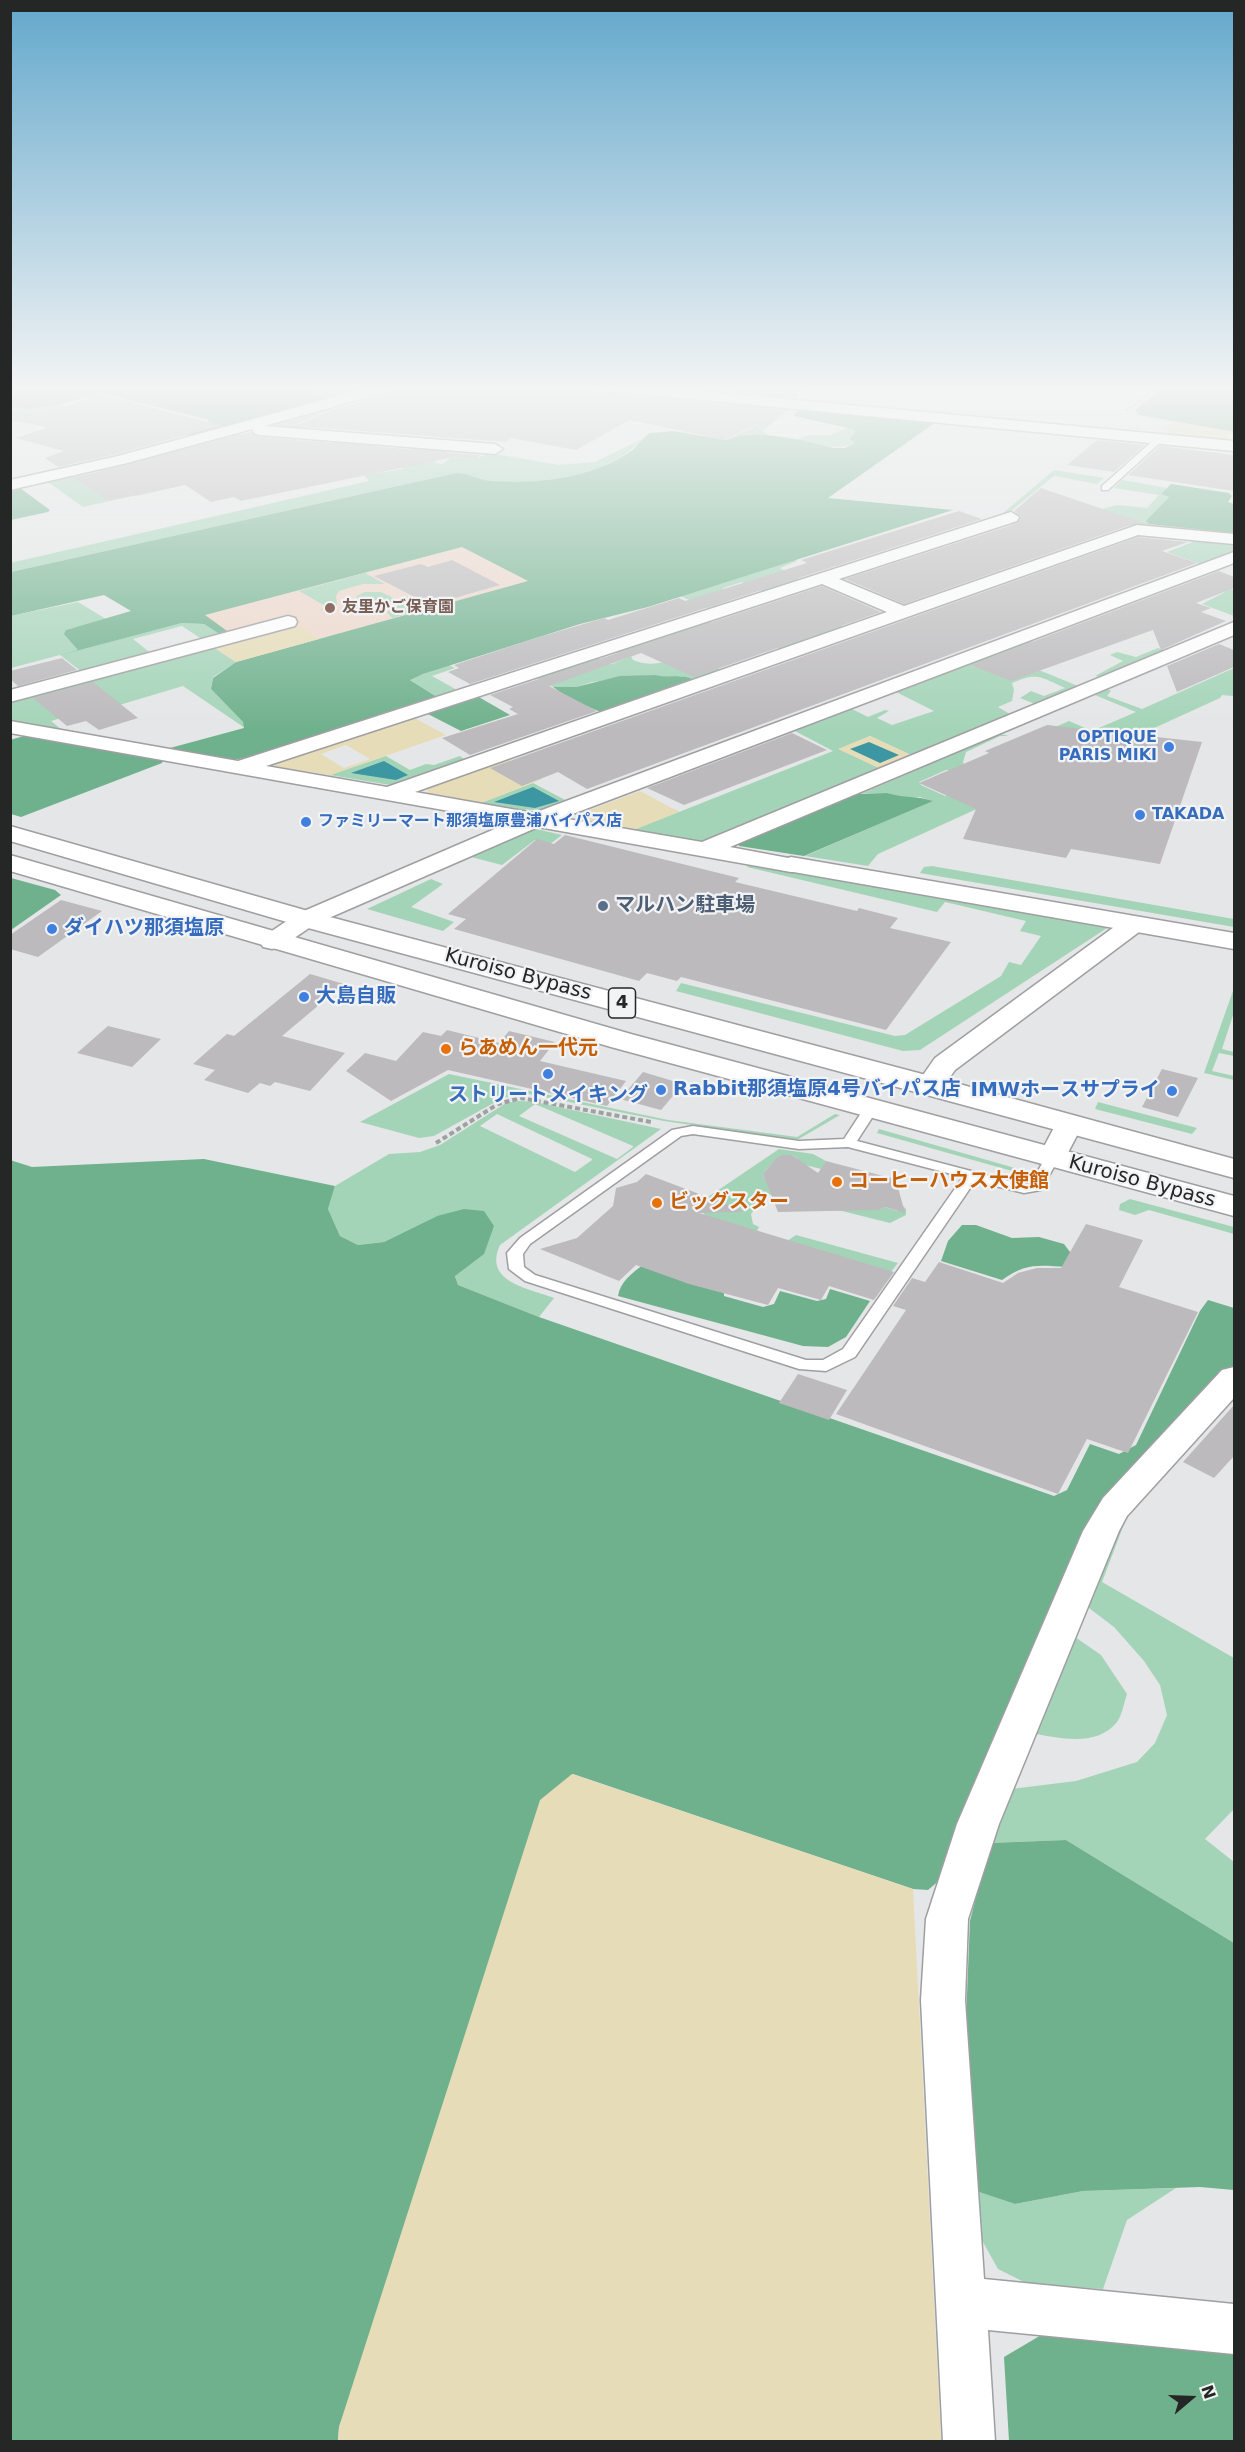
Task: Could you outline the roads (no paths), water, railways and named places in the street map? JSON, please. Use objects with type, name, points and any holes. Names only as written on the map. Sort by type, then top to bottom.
[{"type":"main road","name":"Kuroiso Bypass","points":[[10,833],[306,919],[930,1085],[1234,1169]]},
{"type":"main road","name":"Kuroiso Bypass","points":[[10,863],[272,942],[870,1110],[1234,1206]]},
{"type":"main road","points":[[791,865],[1234,941]]},
{"type":"street","points":[[237,768],[1011,517]]},
{"type":"street","points":[[388,794],[1137,530],[1234,539]]},
{"type":"street","points":[[272,942],[306,919],[535,820],[1234,557]]},
{"type":"street","points":[[822,578],[903,612]]},
{"type":"street","points":[[10,696],[288,622]]},
{"type":"street","points":[[704,850],[1234,628]]},
{"type":"street","points":[[10,727],[791,865]]},
{"type":"street","points":[[930,1085],[945,1064],[1134,924]]},
{"type":"street","points":[[1052,1158],[1069,1124]]},
{"type":"street","points":[[969,2442],[943,2000],[947,1919],[978,1824],[1101,1531],[1115,1507],[1234,1378]]},
{"type":"street","points":[[961,2302],[1234,2329]]},
{"type":"lane","points":[[848,1143],[870,1110]]},
{"type":"lane","points":[[972,1175],[849,1353],[826,1366],[805,1365],[530,1278],[517,1269],[515,1253],[525,1240],[669,1137],[693,1130],[799,1145],[848,1143],[972,1175],[1024,1189],[1036,1187],[1052,1158]]},
{"type":"water","points":[[869,742],[899,755],[880,763],[850,749]]},
{"type":"water","points":[[384,761],[408,775],[396,780],[351,773]]},
{"type":"water","points":[[533,787],[559,801],[535,808],[494,802]]},
{"type":"place","name":"友里かご保育園","points":[[330,608]]},
{"type":"place","name":"OPTIQUE PARIS MIKI","points":[[1169,747]]},
{"type":"place","name":"TAKADA","points":[[1140,815]]},
{"type":"place","name":"ファミリーマート那須塩原豊浦バイパス店","points":[[306,822]]},
{"type":"place","name":"マルハン駐車場","points":[[603,906]]},
{"type":"place","name":"ダイハツ那須塩原","points":[[52,929]]},
{"type":"place","name":"大島自販","points":[[304,997]]},
{"type":"place","name":"らあめん一代元","points":[[446,1049]]},
{"type":"place","name":"ストリートメイキング","points":[[548,1074]]},
{"type":"place","name":"Rabbit那須塩原4号バイパス店","points":[[661,1090]]},
{"type":"place","name":"IMWホースサプライ","points":[[1172,1091]]},
{"type":"place","name":"コーヒーハウス大使館","points":[[837,1182]]},
{"type":"place","name":"ビッグスター","points":[[657,1203]]}]
